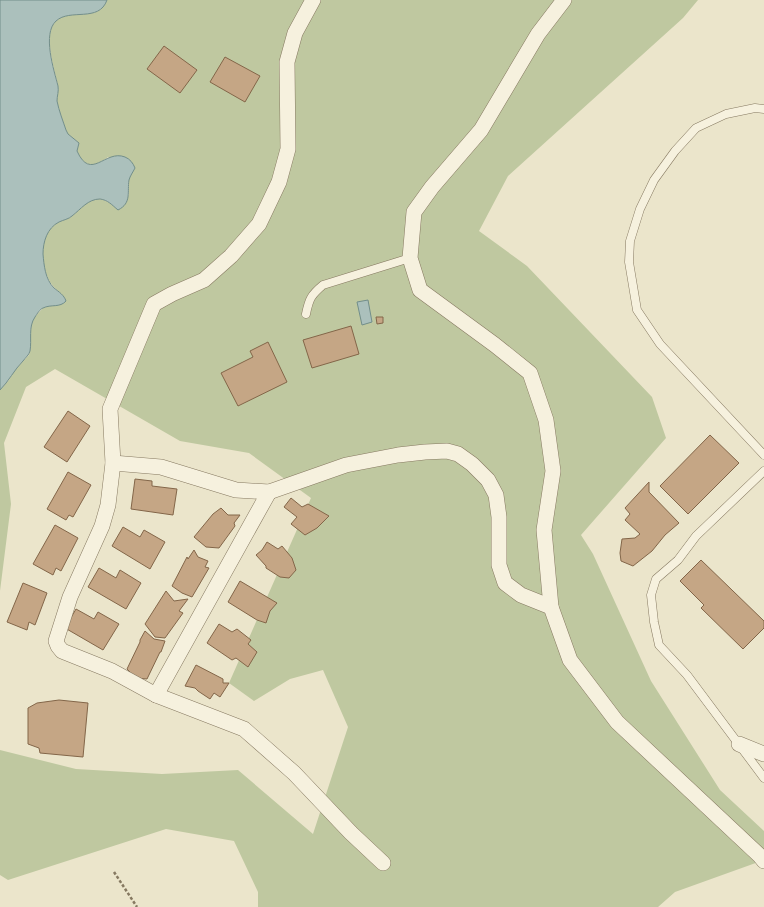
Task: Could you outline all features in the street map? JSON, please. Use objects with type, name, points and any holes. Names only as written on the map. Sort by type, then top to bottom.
[{"type":"street","points":[[313,0],[295,32],[287,62],[288,149],[279,182],[259,224],[231,256],[204,280],[172,294],[154,304],[110,409],[113,463],[108,505],[102,526],[70,596],[56,641],[62,651],[112,671],[156,695],[244,729],[294,773],[351,833],[383,863]]},
{"type":"street","points":[[564,0],[538,34],[481,130],[432,187],[414,212],[410,258],[420,290],[495,345],[530,373],[546,420],[553,471],[544,530],[551,607],[570,660],[618,722],[749,845],[764,861]]},
{"type":"street","points":[[113,463],[162,467],[236,490],[269,492],[346,465],[398,454],[447,451],[458,454],[472,464],[488,480],[496,495],[499,517],[499,565],[505,583],[521,595],[551,607]]},
{"type":"street","points":[[156,695],[269,492]]},
{"type":"street","points":[[739,744],[764,754]]},
{"type":"lane","points":[[764,109],[755,108],[726,114],[696,128],[674,150],[654,180],[640,209],[630,241],[629,262],[637,310],[660,344],[764,455]]},
{"type":"lane","points":[[306,314],[308,300],[323,285],[410,258]]},
{"type":"lane","points":[[764,471],[696,536],[678,560],[656,579],[651,595],[654,622],[659,645],[687,675],[764,778]]},
{"type":"path","points":[[114,872],[137,907]]},
{"type":"green space","points":[[107,0],[698,0],[683,18],[508,176],[479,231],[527,266],[652,397],[666,438],[581,535],[593,554],[651,681],[720,790],[764,831],[764,860],[675,892],[658,907],[258,907],[258,892],[234,841],[166,829],[8,880],[0,875],[0,750],[76,769],[162,774],[238,770],[313,834],[348,727],[323,670],[290,679],[254,701],[229,683],[311,498],[249,453],[180,441],[55,369],[26,387],[4,443],[11,504],[0,591],[0,390],[9,380],[14,371],[29,355],[30,334],[33,319],[43,308],[65,298],[50,282],[47,275],[43,259],[44,242],[51,228],[59,222],[71,217],[84,205],[93,200],[97,199],[106,201],[115,207],[129,195],[129,178],[135,168],[108,157],[94,164],[83,161],[77,151],[79,143],[68,134],[57,101],[58,88],[52,62],[50,43],[52,27],[56,21],[62,17],[98,11],[103,7]]},
{"type":"shaded area","points":[[0,0],[107,0],[103,7],[98,11],[62,17],[56,21],[52,27],[49,43],[58,86],[57,101],[68,134],[79,143],[77,151],[82,160],[88,164],[93,164],[99,163],[111,157],[125,157],[135,168],[129,180],[127,201],[122,207],[118,210],[105,200],[96,199],[85,205],[68,219],[59,222],[51,228],[46,236],[43,249],[43,258],[46,272],[51,284],[63,295],[66,301],[58,305],[43,308],[38,313],[32,325],[30,352],[0,390]]},
{"type":"shaded area","points":[[368,300],[372,322],[362,325],[357,302]]},
{"type":"building","points":[[164,46],[197,70],[180,93],[147,69]]},
{"type":"building","points":[[225,57],[260,76],[245,102],[210,82]]},
{"type":"building","points":[[376,317],[383,317],[383,323],[377,324]]},
{"type":"building","points":[[351,326],[359,354],[312,368],[303,340]]},
{"type":"building","points":[[268,342],[287,382],[238,406],[221,373],[253,357],[250,351]]},
{"type":"building","points":[[68,411],[90,426],[67,462],[44,447]]},
{"type":"building","points":[[710,435],[739,463],[688,514],[660,486]]},
{"type":"building","points":[[68,472],[91,485],[73,517],[69,515],[66,520],[47,509]]},
{"type":"building","points":[[135,479],[152,481],[152,486],[177,489],[173,515],[131,509]]},
{"type":"building","points":[[649,482],[649,492],[679,523],[665,535],[652,551],[633,566],[621,561],[620,553],[622,539],[635,538],[640,534],[625,520],[630,514],[625,508]]},
{"type":"building","points":[[291,498],[302,507],[308,504],[329,516],[317,528],[305,535],[291,524],[297,517],[284,507]]},
{"type":"building","points":[[221,508],[228,515],[240,515],[234,523],[235,526],[219,548],[206,547],[194,537],[213,514]]},
{"type":"building","points":[[55,525],[78,538],[61,571],[56,568],[53,575],[33,564]]},
{"type":"building","points":[[123,527],[140,537],[144,530],[165,542],[150,569],[112,546]]},
{"type":"building","points":[[267,542],[278,549],[282,546],[292,558],[296,570],[289,578],[280,577],[266,568],[266,566],[256,555],[262,550]]},
{"type":"building","points":[[194,550],[198,557],[208,561],[205,567],[209,568],[192,597],[182,593],[172,586],[187,557],[188,559]]},
{"type":"building","points":[[701,560],[764,621],[764,628],[743,649],[701,608],[704,605],[680,581]]},
{"type":"building","points":[[99,568],[116,578],[120,570],[141,583],[126,609],[88,587]]},
{"type":"building","points":[[240,581],[277,603],[270,611],[266,623],[257,620],[228,602]]},
{"type":"building","points":[[23,583],[47,593],[35,625],[29,622],[27,630],[7,622]]},
{"type":"building","points":[[166,591],[174,601],[188,599],[179,611],[183,613],[165,638],[155,637],[145,624]]},
{"type":"building","points":[[76,609],[94,619],[98,612],[119,624],[103,650],[65,628]]},
{"type":"building","points":[[219,624],[232,632],[237,629],[251,640],[248,644],[257,652],[248,667],[236,658],[232,660],[207,643]]},
{"type":"building","points":[[145,631],[154,639],[165,641],[147,679],[136,678],[127,669]]},
{"type":"building","points":[[196,665],[223,679],[223,683],[229,683],[220,697],[214,693],[210,699],[195,688],[185,686]]},
{"type":"building","points":[[59,700],[88,703],[83,757],[40,753],[39,748],[28,744],[28,708],[37,703]]}]
